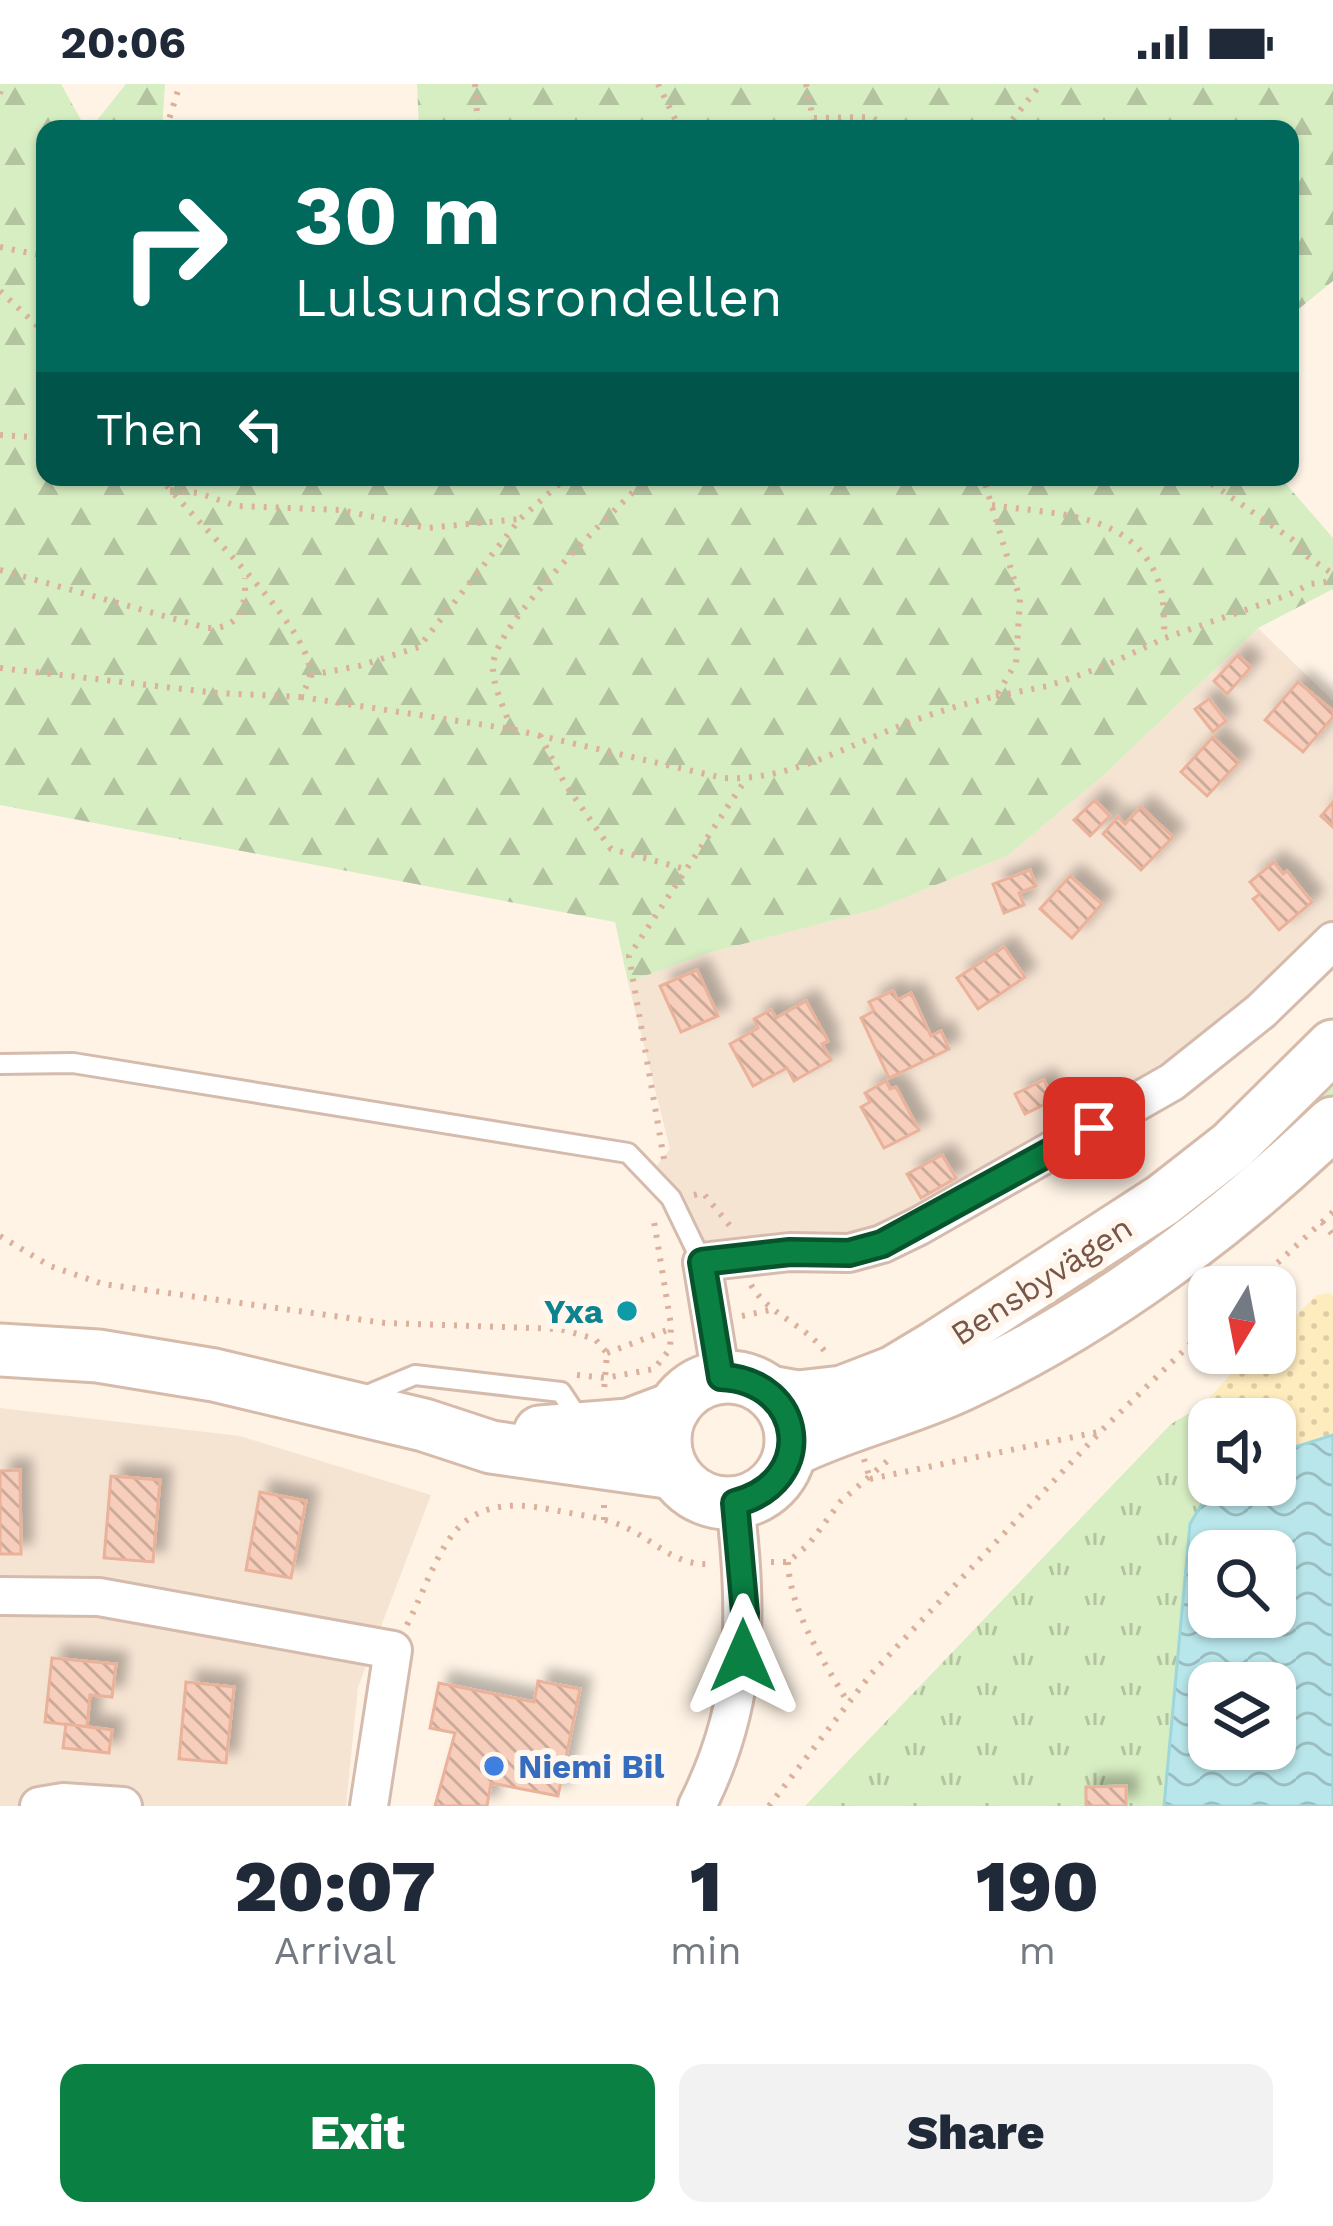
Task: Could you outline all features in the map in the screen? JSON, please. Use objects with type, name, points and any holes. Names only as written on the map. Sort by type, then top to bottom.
[{"type":"main road","name":"Bensbyvägen","points":[[770,1392],[798,1397],[842,1392],[894,1372],[924,1354],[1163,1200],[1232,1145],[1333,1046]]},
{"type":"main road","name":"Bensbyvägen","points":[[791,1451],[963,1384],[1053,1337],[1192,1245],[1333,1123]]},
{"type":"main road","points":[[0,1350],[98,1356],[168,1367],[424,1425],[491,1447],[674,1473]]},
{"type":"main road","points":[[721,1377],[742,1378],[770,1392],[788,1420],[791,1451],[785,1469],[769,1488],[735,1503],[714,1502],[697,1495],[674,1473],[665,1440],[674,1408],[694,1386],[721,1377]]},
{"type":"main road","points":[[424,1425],[554,1433],[629,1425],[674,1408]]},
{"type":"street","points":[[721,1377],[702,1262],[740,1255],[849,1253],[919,1226],[1172,1082],[1261,1011],[1333,940]]},
{"type":"street","points":[[698,1806],[725,1740],[741,1677],[745,1613],[735,1503]]},
{"type":"street","points":[[0,1596],[99,1597],[394,1649],[370,1806]]},
{"type":"street","points":[[39,1806],[63,1802],[123,1806]]},
{"type":"lane","points":[[0,1064],[73,1063],[628,1153],[671,1198],[702,1262]]},
{"type":"lane","points":[[343,1405],[415,1375],[561,1392],[596,1430]]},
{"type":"path","points":[[0,94],[2,84]]},
{"type":"path","points":[[169,120],[181,84]]},
{"type":"path","points":[[476,84],[478,120]]},
{"type":"path","points":[[658,84],[676,120]]},
{"type":"path","points":[[806,84],[814,118],[876,120]]},
{"type":"path","points":[[1013,120],[1041,84]]},
{"type":"path","points":[[1018,114],[1019,120]]},
{"type":"path","points":[[0,248],[36,254]]},
{"type":"path","points":[[0,291],[36,325]]},
{"type":"path","points":[[0,435],[36,437]]},
{"type":"path","points":[[167,486],[286,620],[305,652],[311,674],[301,697]]},
{"type":"path","points":[[311,674],[358,666],[419,647],[520,519],[556,486]]},
{"type":"path","points":[[511,729],[493,667],[504,637],[553,575],[639,486]]},
{"type":"path","points":[[986,486],[1011,564],[1021,616],[1016,663],[996,696]]},
{"type":"path","points":[[1215,486],[1294,540],[1333,578]]},
{"type":"path","points":[[170,490],[237,506],[340,510],[427,528],[520,519]]},
{"type":"path","points":[[992,505],[1106,523],[1141,548],[1160,585],[1165,638]]},
{"type":"path","points":[[0,570],[222,629],[234,624],[244,608],[245,574]]},
{"type":"path","points":[[0,668],[217,693],[301,697],[511,729],[691,772],[746,779],[787,772],[948,708],[1048,686],[1333,578]]},
{"type":"path","points":[[540,735],[565,784],[610,849],[685,869]]},
{"type":"path","points":[[671,1198],[629,956],[746,779]]},
{"type":"path","points":[[605,1378],[654,1370],[670,1349],[671,1325],[651,1204],[703,1193],[731,1228],[756,1294],[819,1343],[842,1392]]},
{"type":"path","points":[[1275,1266],[1333,1212]]},
{"type":"path","points":[[1322,1222],[1333,1222]]},
{"type":"path","points":[[1322,1222],[1333,1234]]},
{"type":"path","points":[[0,1236],[50,1266],[103,1284],[385,1323],[513,1325],[583,1334],[607,1353],[596,1430]]},
{"type":"path","points":[[769,1806],[848,1702],[1102,1431],[1188,1347]]},
{"type":"path","points":[[894,1455],[870,1478],[1102,1431]]},
{"type":"path","points":[[394,1649],[452,1536],[474,1514],[514,1502],[604,1520]]},
{"type":"path","points":[[788,1562],[818,1652],[848,1702]]},
{"type":"shaded area","points":[[1258,628],[1333,701],[1333,946],[1295,989],[856,1254],[702,1262],[651,1173],[670,1149],[628,982],[712,952],[877,909],[1007,856],[1106,773]]},
{"type":"shaded area","points":[[0,1408],[240,1436],[431,1495],[358,1687],[346,1806],[0,1806]]},
{"type":"green space","points":[[0,84],[61,84],[81,120],[36,120],[36,486],[1288,486],[1333,538],[1333,589],[1258,628],[1106,773],[1007,856],[877,909],[712,952],[628,982],[615,922],[0,805]]},
{"type":"green space","points":[[126,84],[165,84],[163,120],[97,120]]},
{"type":"green space","points":[[417,84],[1333,84],[1333,281],[1299,309],[1299,120],[419,120]]},
{"type":"green space","points":[[1333,1073],[1333,1095],[1185,1226],[987,1356],[982,1344],[1078,1286],[1177,1213]]},
{"type":"green space","points":[[1188,1414],[1188,1506],[1201,1506],[1188,1530],[1164,1806],[805,1806],[1171,1424]]},
{"type":"sand","points":[[1317,1295],[1333,1295],[1333,1435],[1296,1446],[1296,1398],[1209,1398],[1231,1374],[1296,1374],[1296,1315]]},
{"type":"water","points":[[1333,1435],[1333,1806],[1164,1806],[1188,1546],[1188,1638],[1296,1638],[1296,1530],[1189,1530],[1201,1506],[1296,1506],[1296,1446]]},
{"type":"building","points":[[1238,655],[1251,667],[1227,694],[1214,681]]},
{"type":"building","points":[[1298,682],[1333,711],[1303,752],[1265,720]]},
{"type":"building","points":[[1209,699],[1226,721],[1213,732],[1195,709]]},
{"type":"building","points":[[1213,737],[1239,762],[1207,796],[1181,772]]},
{"type":"building","points":[[1095,800],[1110,816],[1090,836],[1074,820]]},
{"type":"building","points":[[1333,802],[1333,827],[1321,816]]},
{"type":"building","points":[[1141,807],[1173,837],[1141,870],[1103,834],[1118,817],[1125,824]]},
{"type":"building","points":[[1274,862],[1312,902],[1279,930],[1253,899],[1260,894],[1250,882]]},
{"type":"building","points":[[1030,870],[1036,886],[1019,893],[1024,905],[1004,913],[993,884]]},
{"type":"building","points":[[1070,876],[1102,904],[1072,938],[1040,909]]},
{"type":"building","points":[[1004,947],[1025,977],[978,1009],[957,978]]},
{"type":"building","points":[[697,970],[718,1016],[681,1032],[660,986]]},
{"type":"building","points":[[893,991],[898,1000],[911,993],[931,1036],[941,1031],[949,1049],[889,1078],[861,1018],[874,1011],[869,1002]]},
{"type":"building","points":[[806,1001],[828,1041],[822,1044],[831,1060],[794,1081],[787,1068],[753,1086],[730,1044],[758,1028],[754,1019],[771,1010],[776,1018]]},
{"type":"building","points":[[1044,1080],[1053,1100],[1025,1114],[1015,1094]]},
{"type":"building","points":[[886,1081],[890,1089],[896,1087],[919,1130],[884,1148],[861,1107],[870,1102],[865,1093]]},
{"type":"building","points":[[942,1155],[956,1178],[921,1198],[907,1174]]},
{"type":"building","points":[[20,1470],[21,1554],[0,1554],[0,1471]]},
{"type":"building","points":[[111,1476],[160,1480],[153,1562],[104,1558]]},
{"type":"building","points":[[260,1492],[306,1501],[291,1578],[246,1570]]},
{"type":"building","points":[[52,1658],[116,1664],[112,1697],[90,1695],[87,1727],[45,1722]]},
{"type":"building","points":[[538,1681],[580,1689],[558,1796],[491,1783],[487,1806],[435,1806],[455,1733],[430,1728],[439,1683],[534,1702]]},
{"type":"building","points":[[186,1682],[234,1687],[226,1763],[179,1759]]},
{"type":"building","points":[[66,1724],[112,1730],[109,1753],[63,1748]]},
{"type":"building","points":[[1126,1786],[1126,1806],[1086,1806],[1086,1787]]},
{"type":"place","name":"Yxa","points":[[627,1311]]},
{"type":"place","name":"Niemi Bil","points":[[494,1766]]},
{"type":"route","points":[[743,1656],[745,1613],[735,1503],[764,1492],[780,1476],[791,1451],[790,1430],[784,1409],[770,1392],[742,1378],[721,1377],[702,1262],[740,1255],[849,1253],[882,1244],[1094,1128]]}]
